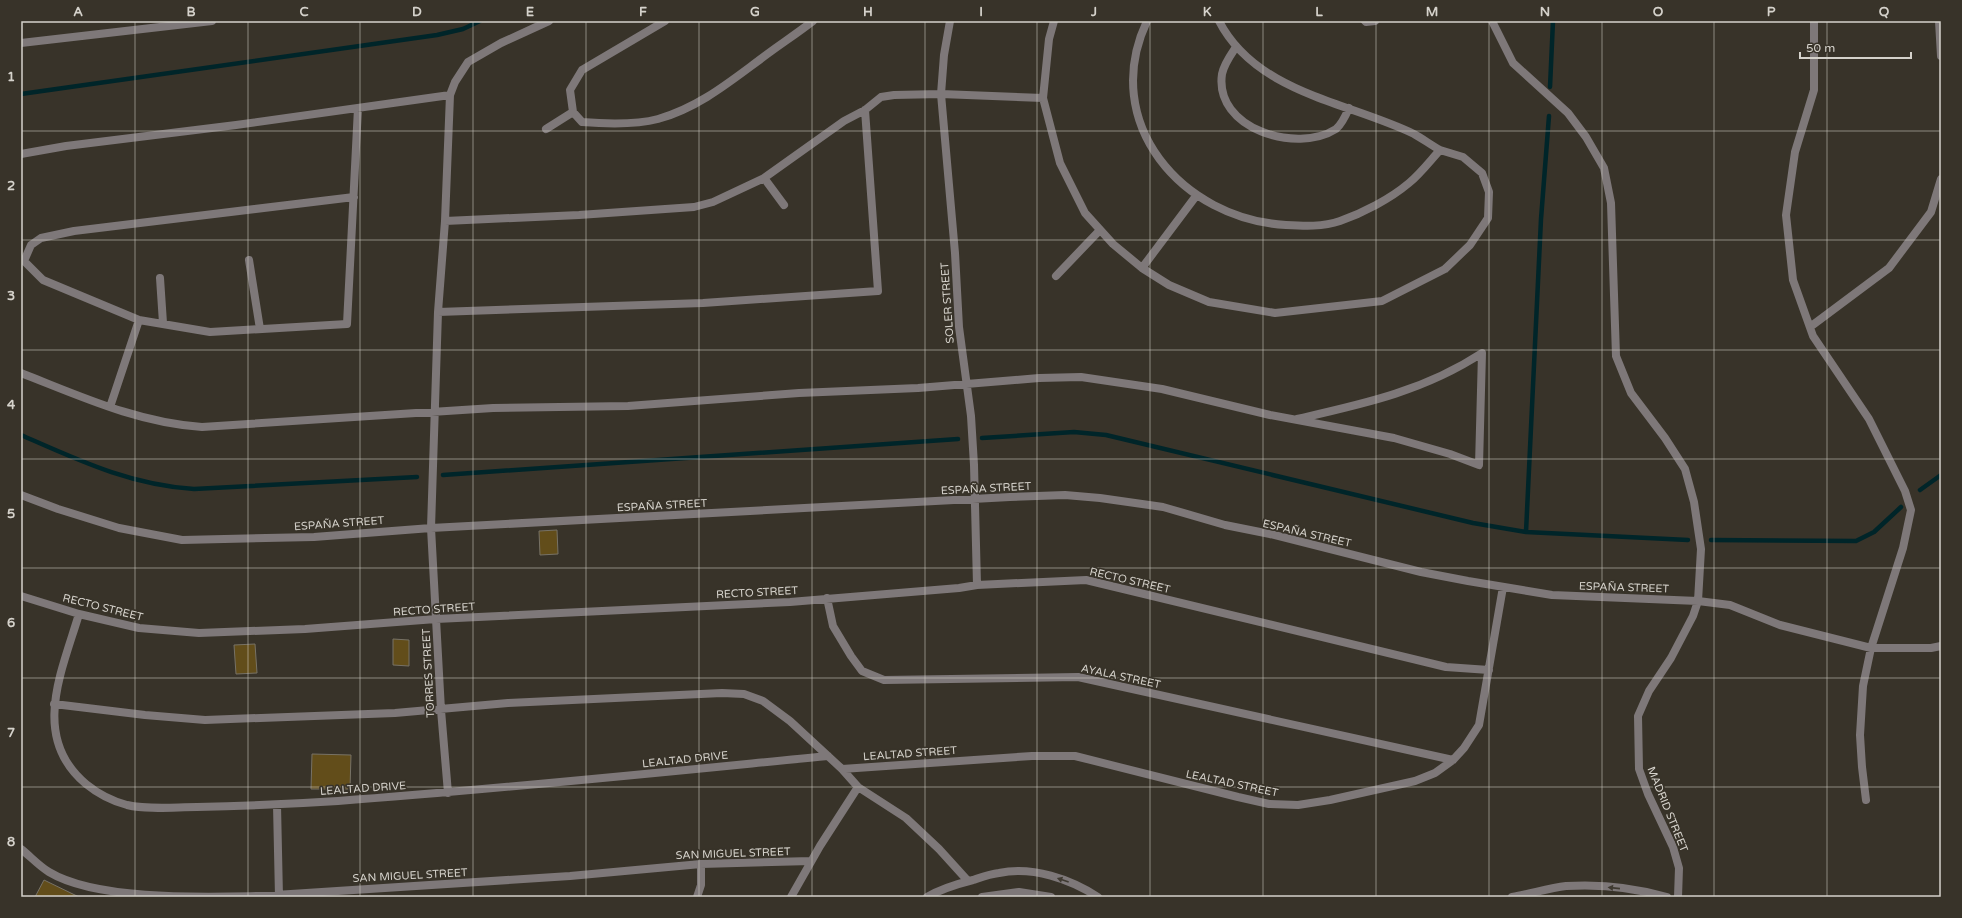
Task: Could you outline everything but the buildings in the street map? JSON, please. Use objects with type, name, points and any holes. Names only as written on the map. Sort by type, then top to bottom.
[{"type":"street","points":[[21,44],[212,21]]},
{"type":"street","points":[[21,154],[66,146],[236,125],[450,95],[455,82],[468,62],[501,43],[549,21]]},
{"type":"street","points":[[665,21],[582,70],[570,90],[573,112],[582,122],[601,124],[631,123],[658,119],[693,106],[719,90],[812,21]]},
{"type":"street","name":"SOLER STREET","points":[[950,21],[944,55],[941,94],[955,252],[959,327],[974,465],[977,585]]},
{"type":"street","points":[[1054,21],[1049,39],[1042,98],[1060,163],[1085,213],[1113,244],[1142,268],[1168,286],[1209,302],[1275,313],[1382,301],[1445,269],[1470,245],[1488,218],[1489,192],[1482,173],[1463,157],[1440,150],[1414,134],[1293,87],[1264,70],[1236,47],[1219,21]]},
{"type":"street","points":[[1147,21],[1136,49],[1132,74],[1139,121],[1148,144],[1162,162],[1196,196],[1219,209],[1248,220],[1269,224],[1316,226],[1340,221],[1368,208],[1409,183],[1440,150]]},
{"type":"street","points":[[1365,21],[1374,21]]},
{"type":"street","name":"MADRID STREET","points":[[1492,21],[1513,64],[1568,113],[1586,137],[1604,168],[1611,203],[1616,356],[1630,393],[1665,438],[1685,469],[1694,502],[1701,549],[1698,601],[1693,616],[1671,658],[1649,691],[1638,716],[1639,769],[1648,794],[1673,847],[1679,868],[1678,897]]},
{"type":"street","points":[[1814,21],[1814,90],[1795,152],[1786,215],[1793,280],[1813,336],[1869,419],[1905,491],[1911,510],[1903,548],[1871,648],[1863,686],[1860,734],[1866,800]]},
{"type":"street","points":[[1939,21],[1941,56]]},
{"type":"street","points":[[1236,47],[1227,60],[1222,74],[1224,97],[1230,108],[1252,126],[1271,136],[1304,139],[1320,136],[1337,128],[1350,108]]},
{"type":"street","points":[[445,220],[579,215],[694,207],[713,202],[764,178],[844,121],[865,110],[882,97],[894,95],[941,94],[1042,98]]},
{"type":"street","name":"TORRES STREET","points":[[448,793],[441,710],[432,528],[434,411],[438,312],[445,220],[450,95]]},
{"type":"street","points":[[354,197],[74,231],[41,238],[31,244],[22,261],[43,280],[139,320],[210,332],[347,324],[354,197],[358,108]]},
{"type":"street","points":[[438,312],[703,303],[878,291],[865,110]]},
{"type":"street","points":[[546,129],[573,112]]},
{"type":"street","points":[[764,178],[784,206]]},
{"type":"street","points":[[1810,327],[1889,268],[1931,212],[1941,179]]},
{"type":"street","points":[[1142,268],[1196,196]]},
{"type":"street","points":[[1056,276],[1100,230]]},
{"type":"street","points":[[249,260],[260,329]]},
{"type":"street","points":[[160,278],[163,323]]},
{"type":"street","points":[[110,407],[139,320]]},
{"type":"street","points":[[21,372],[110,407],[158,421],[202,427],[493,408],[628,406],[721,398],[918,388],[1039,378],[1081,377],[1162,389],[1297,420],[1394,438],[1450,454],[1479,465],[1482,353],[1454,370],[1400,393],[1373,402],[1297,420]]},
{"type":"street","name":"ESPAÑA STREET","points":[[21,495],[58,509],[119,528],[182,540],[314,537],[432,528],[1065,495],[1100,498],[1163,507],[1225,525],[1421,572],[1503,587],[1552,595],[1698,601],[1730,606],[1780,625],[1871,648],[1931,648],[1941,646]]},
{"type":"street","name":"RECTO STREET","points":[[21,596],[79,614],[139,628],[199,633],[305,629],[436,619],[790,602],[959,588],[977,585],[1086,580],[1446,667],[1489,670]]},
{"type":"street","name":"LEALTAD STREET","points":[[842,769],[1032,756],[1075,756],[1269,804],[1298,805],[1330,800],[1415,781],[1435,774],[1453,760],[1464,748],[1479,725],[1503,587]]},
{"type":"street","name":"AYALA STREET","points":[[827,598],[833,626],[851,656],[862,671],[884,680],[1078,677],[1453,760]]},
{"type":"street","name":"LEALTAD DRIVE","points":[[79,614],[61,674],[54,704],[56,740],[72,769],[85,783],[101,795],[127,805],[166,807],[277,805],[448,793],[828,756]]},
{"type":"street","points":[[54,704],[144,715],[205,720],[441,710],[508,703],[722,692],[744,694],[763,701],[790,721],[842,769],[858,787],[906,818],[939,849],[968,881]]},
{"type":"street","points":[[791,897],[811,861],[858,787]]},
{"type":"street","points":[[277,805],[279,896]]},
{"type":"street","name":"SAN MIGUEL STREET","points":[[21,849],[48,872],[88,887],[136,894],[221,896],[279,896],[570,876],[701,864],[811,861]]},
{"type":"street","points":[[697,897],[701,885],[701,864]]},
{"type":"street","points":[[927,897],[938,891],[1000,872],[1028,872],[1060,878],[1084,888],[1098,897]]},
{"type":"street","points":[[1512,897],[1566,886],[1609,888],[1651,893],[1667,897]]},
{"type":"street","points":[[982,897],[1020,892],[1051,897]]},
{"type":"waterway","points":[[21,94],[437,35],[463,29],[480,21]]},
{"type":"waterway","points":[[1550,87],[1553,21]]},
{"type":"waterway","points":[[1526,532],[1541,219],[1549,116]]},
{"type":"waterway","points":[[982,438],[1074,432],[1106,435],[1473,523],[1526,532],[1688,540]]},
{"type":"waterway","points":[[21,435],[105,470],[126,477],[171,487],[194,489],[417,477]]},
{"type":"waterway","points":[[443,475],[958,439]]},
{"type":"waterway","points":[[1920,490],[1941,475]]},
{"type":"waterway","points":[[1711,540],[1856,541],[1874,532],[1901,507]]}]
